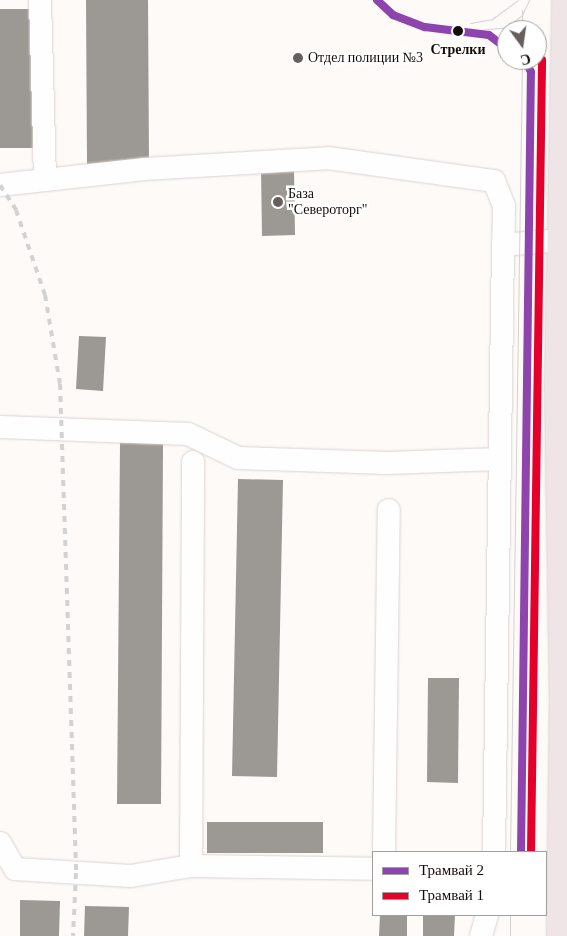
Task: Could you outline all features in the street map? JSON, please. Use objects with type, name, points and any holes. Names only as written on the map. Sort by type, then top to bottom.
[{"type":"main road","points":[[563,932],[565,706],[559,380],[563,246],[566,0]]},
{"type":"street","points":[[40,0],[44,180]]},
{"type":"street","points":[[0,185],[328,158],[494,181],[504,206],[494,851]]},
{"type":"street","points":[[502,245],[563,246]]},
{"type":"street","points":[[559,380],[567,353]]},
{"type":"street","points":[[0,426],[188,434],[238,458],[387,463],[500,459]]},
{"type":"street","points":[[191,866],[193,462]]},
{"type":"street","points":[[384,851],[389,510]]},
{"type":"street","points":[[0,843],[15,869],[131,876],[191,866],[372,869]]},
{"type":"street","points":[[481,936],[487,916]]},
{"type":"building","points":[[86,0],[148,0],[149,164],[87,164]]},
{"type":"building","points":[[0,9],[36,9],[37,148],[0,148]]},
{"type":"building","name":"База \"Североторг\"","points":[[294,169],[295,235],[262,236],[261,170]]},
{"type":"building","points":[[79,336],[106,337],[103,391],[76,389]]},
{"type":"building","points":[[120,443],[163,443],[161,804],[117,804]]},
{"type":"building","points":[[238,479],[283,480],[277,777],[232,776]]},
{"type":"building","points":[[428,678],[459,678],[458,783],[427,782]]},
{"type":"building","points":[[207,822],[323,822],[323,853],[207,853]]},
{"type":"building","points":[[20,900],[60,901],[59,936],[20,936]]},
{"type":"building","points":[[85,906],[129,907],[128,936],[84,936]]},
{"type":"building","points":[[380,916],[407,916],[407,936],[379,936]]},
{"type":"building","points":[[423,916],[455,916],[454,936],[423,936]]},
{"type":"tram line","name":"2","points":[[377,0],[393,15],[425,27],[489,35],[497,41]]},
{"type":"tram line","points":[[470,23],[492,19],[518,0]]},
{"type":"tram line","points":[[470,31],[507,27],[522,15],[529,0]]},
{"type":"tram line","points":[[522,10],[522,20]]},
{"type":"tram line","points":[[510,851],[522,70]]},
{"type":"tram line","name":"2","points":[[521,851],[530,70]]},
{"type":"tram line","name":"1","points":[[531,851],[542,70]]},
{"type":"tram line","points":[[510,916],[510,936]]},
{"type":"railway","points":[[0,185],[16,210],[45,295],[60,384],[76,873],[73,936]]},
{"type":"place","name":"Стрелки","points":[[458,31]]},
{"type":"place","name":"Отдел полиции №3","points":[[298,58]]},
{"type":"place","name":"База \"Североторг\"","points":[[278,202]]}]
